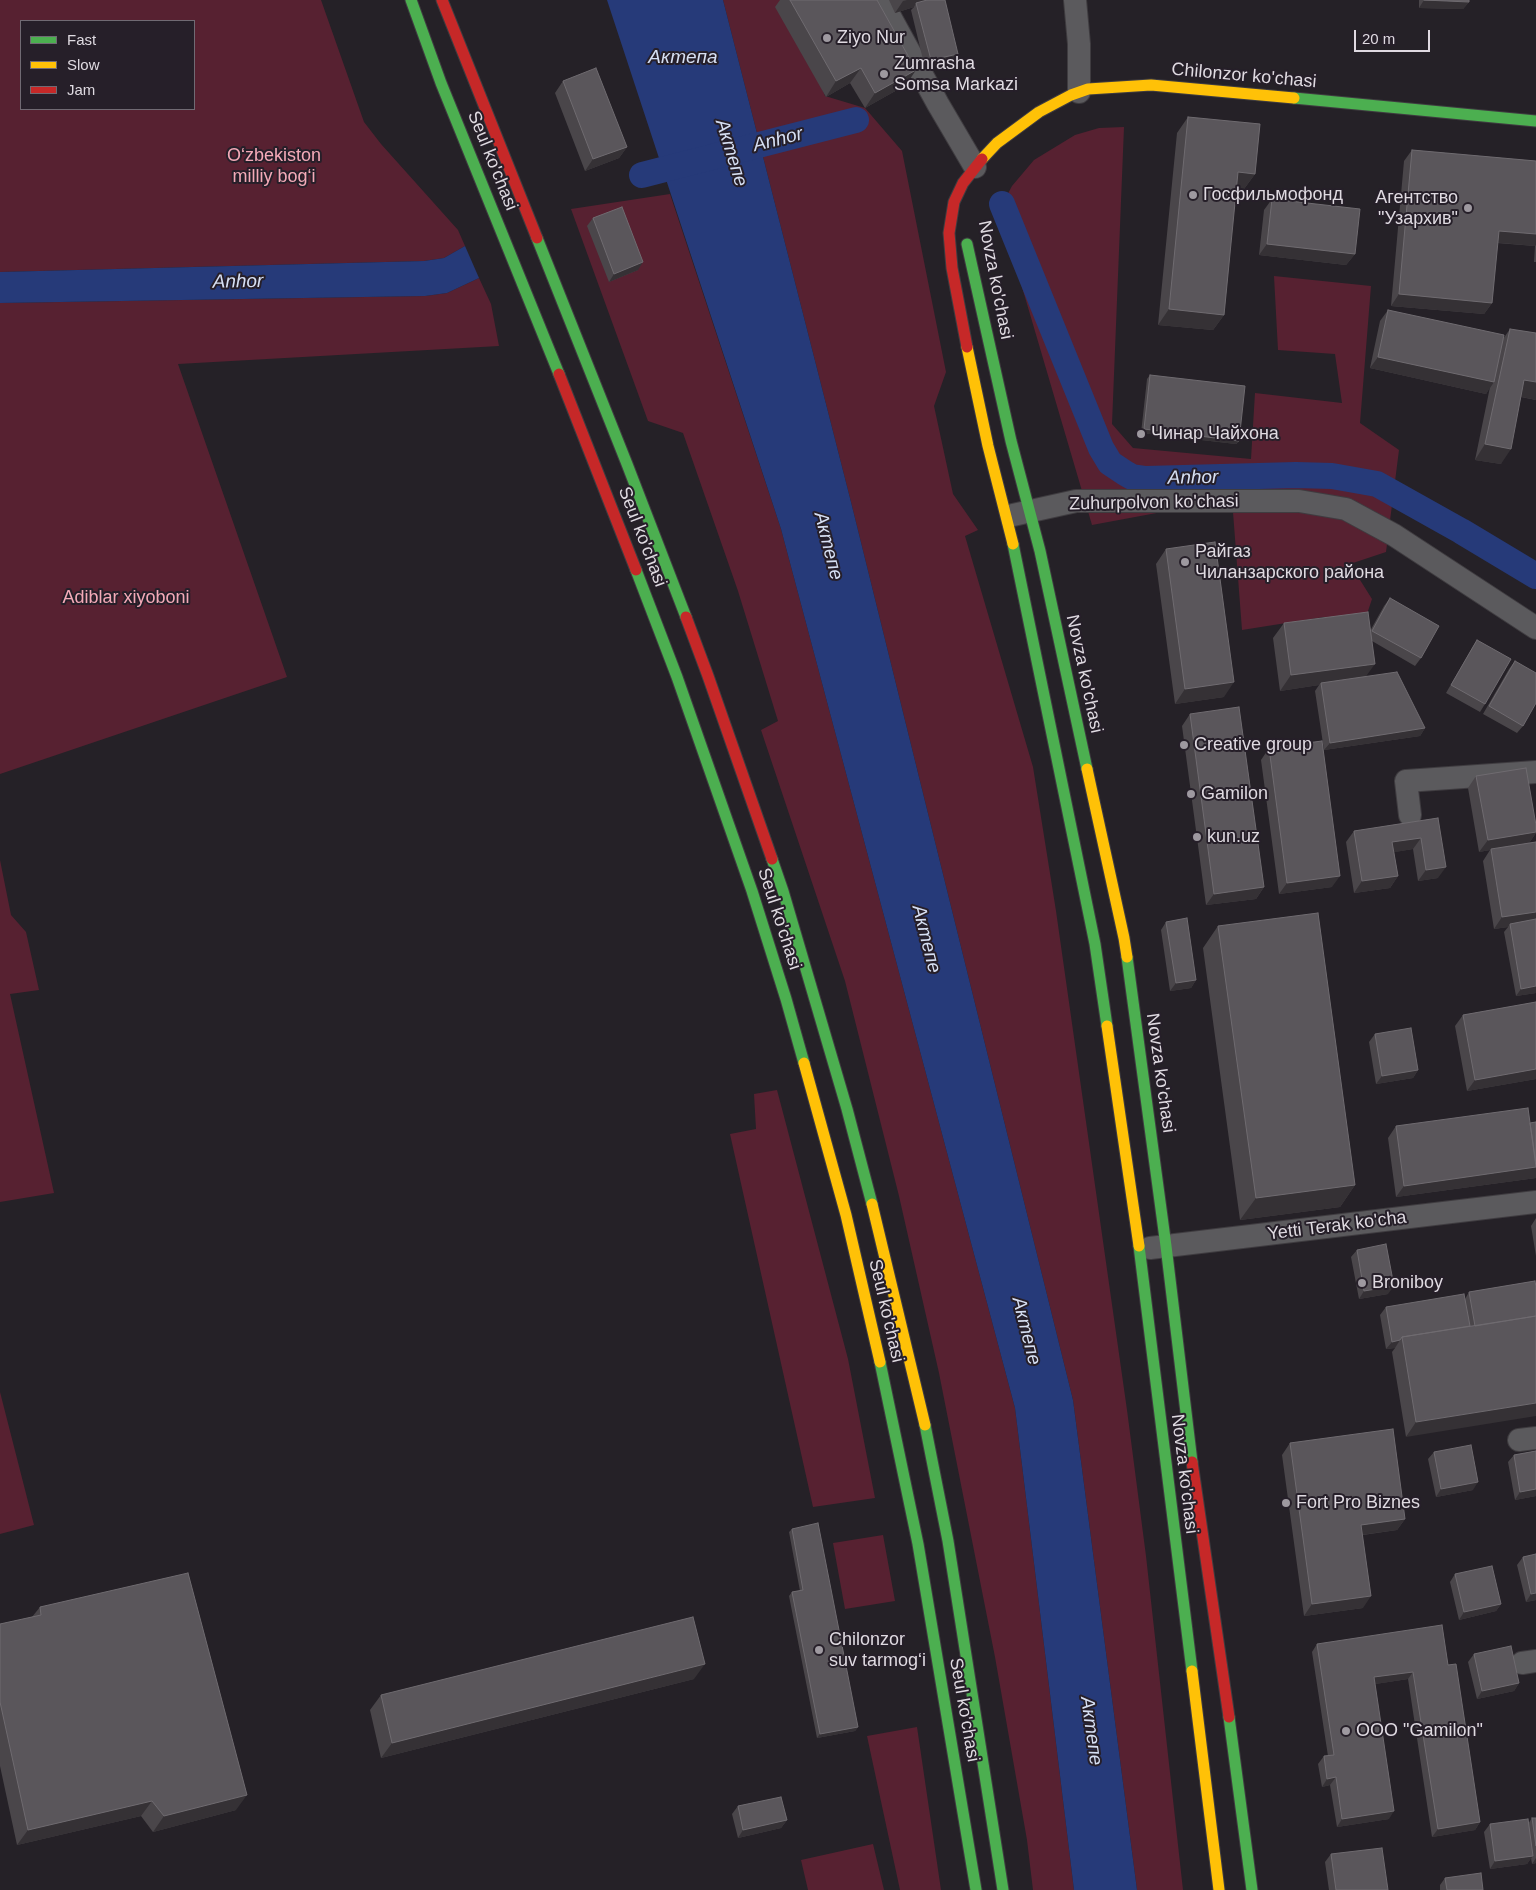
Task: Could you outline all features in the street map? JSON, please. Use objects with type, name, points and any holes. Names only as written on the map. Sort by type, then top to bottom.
[{"type":"main road","name":"Seul ko'chasi","points":[[411,0],[441,83],[597,469],[677,677],[749,882],[786,999],[846,1215],[896,1434],[921,1562],[976,1890]]},
{"type":"main road","name":"Seul ko'chasi","points":[[442,0],[627,464],[708,676],[747,783],[783,891],[880,1234],[927,1432],[948,1541],[1003,1890]]},
{"type":"main road","name":"Chilonzor ko'chasi","points":[[975,167],[997,143],[1024,122],[1055,103],[1079,92],[1104,87],[1151,85],[1536,121]]},
{"type":"main road","name":"Novza ko'chasi","points":[[965,209],[968,184],[975,167]]},
{"type":"main road","name":"Novza ko'chasi","points":[[975,167],[963,183],[954,202],[949,233],[952,268],[988,446],[1007,516],[1095,944],[1139,1250],[1219,1890]]},
{"type":"main road","name":"Novza ko'chasi","points":[[965,235],[970,265],[1009,432],[1040,551],[1124,938],[1166,1246],[1189,1444],[1219,1640],[1252,1890]]},
{"type":"street","points":[[881,0],[975,167]]},
{"type":"street","points":[[1076,0],[1079,44],[1079,92]]},
{"type":"street","name":"Zuhurpolvon ko'chasi","points":[[1007,516],[1076,501],[1299,501],[1346,509],[1394,535],[1536,628]]},
{"type":"street","points":[[1410,815],[1406,782],[1536,772]]},
{"type":"street","name":"Yetti Terak ko'cha","points":[[1139,1250],[1536,1202]]},
{"type":"green space","name":"Oʻzbekiston milliy bogʻi","points":[[0,0],[321,0],[364,122],[381,144],[458,230],[465,246],[444,258],[424,261],[0,272]]},
{"type":"green space","points":[[723,0],[788,0],[825,96],[865,108],[902,151],[946,372],[934,406],[953,494],[978,530],[965,536],[1033,767],[1056,911],[1127,1410],[1146,1556],[1183,1890],[1137,1890],[1073,1400],[851,502]]},
{"type":"green space","points":[[1124,127],[1112,424],[1133,448],[1251,459],[1255,393],[1342,403],[1335,354],[1278,350],[1274,276],[1371,286],[1360,423],[1399,450],[1386,552],[1350,564],[1372,599],[1364,623],[1324,617],[1242,630],[1232,499],[1092,525],[1002,219],[1004,201],[1012,186],[1034,160],[1075,135],[1099,128]]},
{"type":"green space","points":[[670,194],[781,529],[1015,1408],[1074,1890],[1033,1890],[1027,1840],[995,1657],[939,1373],[899,1196],[845,981],[761,730],[778,721],[738,591],[683,433],[648,421],[571,209]]},
{"type":"green space","name":"Adiblar xiyoboni","points":[[479,278],[491,304],[499,346],[178,364],[287,677],[0,774],[0,303],[425,296],[447,293]]},
{"type":"green space","points":[[0,860],[11,915],[26,932],[39,990],[10,994],[54,1193],[0,1202]]},
{"type":"green space","points":[[777,1090],[848,1359],[875,1498],[813,1507],[730,1134],[756,1129],[754,1094]]},
{"type":"green space","points":[[0,1392],[34,1525],[0,1534]]},
{"type":"green space","points":[[883,1535],[895,1601],[845,1609],[833,1543]]},
{"type":"green space","points":[[917,1727],[941,1890],[900,1890],[867,1736]]},
{"type":"green space","points":[[873,1844],[884,1890],[808,1890],[801,1860]]},
{"type":"water","name":"Актепа","points":[[607,0],[723,0],[851,502],[1073,1400],[1137,1890],[1074,1890],[1015,1408],[781,529]]},
{"type":"water","name":"Anhor","points":[[465,246],[479,278],[447,293],[425,296],[0,303],[0,272],[424,261],[444,258]]},
{"type":"building","points":[[790,0],[877,0],[916,70],[875,93],[861,68],[836,81]]},
{"type":"building","points":[[927,0],[945,0],[958,54],[931,60],[916,3]]},
{"type":"building","points":[[1424,0],[1469,0],[1469,2]]},
{"type":"building","points":[[596,68],[627,147],[593,159],[563,81]]},
{"type":"building","points":[[1188,117],[1260,124],[1255,174],[1238,172],[1224,315],[1169,309]]},
{"type":"building","name":"Агентство \"Узархив\"","points":[[1412,150],[1536,161],[1536,234],[1499,231],[1492,303],[1399,294]]},
{"type":"building","points":[[1272,199],[1360,209],[1355,254],[1267,244]]},
{"type":"building","points":[[622,207],[643,262],[614,274],[593,218]]},
{"type":"building","points":[[1388,310],[1504,335],[1494,382],[1378,357]]},
{"type":"building","points":[[1510,329],[1536,333],[1536,382],[1524,380],[1511,449],[1485,444]]},
{"type":"building","points":[[1150,375],[1245,386],[1239,441],[1144,429]]},
{"type":"building","points":[[1215,542],[1234,682],[1185,689],[1166,549]]},
{"type":"building","points":[[1390,598],[1439,626],[1421,658],[1372,631]]},
{"type":"building","points":[[1368,612],[1375,664],[1291,675],[1284,623]]},
{"type":"building","points":[[1477,640],[1511,659],[1485,704],[1451,685]]},
{"type":"building","points":[[1515,661],[1536,673],[1536,703],[1523,726],[1489,706]]},
{"type":"building","points":[[1397,672],[1425,728],[1330,743],[1321,683]]},
{"type":"building","points":[[1239,707],[1264,887],[1214,894],[1190,714]]},
{"type":"building","points":[[1322,741],[1340,876],[1287,883],[1269,748]]},
{"type":"building","points":[[1526,768],[1536,832],[1488,840],[1476,776]]},
{"type":"building","points":[[1438,818],[1446,867],[1426,870],[1421,838],[1392,842],[1398,876],[1362,881],[1354,831]]},
{"type":"building","points":[[1536,842],[1536,912],[1502,917],[1491,849]]},
{"type":"building","points":[[1318,913],[1355,1185],[1256,1198],[1218,926]]},
{"type":"building","points":[[1187,918],[1196,980],[1176,983],[1166,922]]},
{"type":"building","points":[[1536,919],[1536,986],[1521,989],[1510,924]]},
{"type":"building","points":[[1536,1002],[1536,1069],[1475,1080],[1463,1015]]},
{"type":"building","points":[[1411,1028],[1418,1070],[1382,1076],[1375,1034]]},
{"type":"building","points":[[1528,1108],[1536,1167],[1404,1186],[1396,1126]]},
{"type":"building","points":[[1536,1122],[1536,1163],[1530,1123]]},
{"type":"building","points":[[1386,1244],[1394,1286],[1364,1291],[1357,1250]]},
{"type":"building","points":[[1535,1281],[1536,1316],[1475,1326],[1469,1292]]},
{"type":"building","points":[[1464,1294],[1470,1326],[1402,1337],[1400,1340],[1392,1342],[1386,1307]]},
{"type":"building","points":[[1536,1316],[1536,1403],[1416,1422],[1402,1337]]},
{"type":"building","points":[[1393,1429],[1405,1519],[1361,1525],[1371,1596],[1312,1604],[1290,1443]]},
{"type":"building","points":[[1471,1445],[1478,1482],[1441,1489],[1434,1452]]},
{"type":"building","points":[[1536,1451],[1536,1489],[1520,1492],[1514,1455]]},
{"type":"building","points":[[818,1523],[858,1727],[820,1734],[792,1592],[803,1590],[792,1529]]},
{"type":"building","points":[[1536,1554],[1536,1593],[1531,1594],[1523,1557]]},
{"type":"building","points":[[1492,1566],[1501,1604],[1464,1612],[1455,1574]]},
{"type":"building","points":[[188,1573],[247,1795],[164,1816],[152,1801],[28,1830],[0,1702],[0,1624],[41,1615],[40,1607]]},
{"type":"building","points":[[693,1617],[705,1664],[392,1743],[381,1695]]},
{"type":"building","points":[[1442,1625],[1448,1665],[1456,1664],[1480,1822],[1438,1829],[1413,1672],[1374,1677],[1394,1811],[1342,1819],[1336,1777],[1327,1779],[1324,1756],[1334,1755],[1317,1644]]},
{"type":"building","points":[[1511,1646],[1519,1683],[1482,1691],[1474,1654]]},
{"type":"building","points":[[781,1797],[787,1820],[743,1830],[738,1806]]},
{"type":"building","points":[[1532,1818],[1536,1818],[1536,1846]]},
{"type":"building","points":[[1528,1819],[1533,1856],[1495,1861],[1490,1824]]},
{"type":"building","points":[[1382,1848],[1388,1890],[1336,1890],[1331,1854]]},
{"type":"building","points":[[1481,1873],[1483,1890],[1447,1890],[1445,1878]]},
{"type":"waterway","name":"Anhor","points":[[642,175],[856,120]]},
{"type":"waterway","name":"Anhor","points":[[1002,204],[1101,448],[1110,463],[1132,477],[1146,479],[1296,475],[1332,476],[1377,484],[1536,576]]},
{"type":"traffic: fast","points":[[411,0],[441,83],[559,374]]},
{"type":"traffic: fast","points":[[1294,98],[1536,121]]},
{"type":"traffic: fast","points":[[537,238],[686,617]]},
{"type":"traffic: fast","points":[[967,244],[1011,441],[1040,551],[1087,769]]},
{"type":"traffic: fast","points":[[1013,544],[1095,944],[1107,1026]]},
{"type":"traffic: fast","points":[[636,570],[677,677],[752,891],[804,1063]]},
{"type":"traffic: fast","points":[[772,859],[847,1109],[872,1204]]},
{"type":"traffic: fast","points":[[1127,957],[1166,1246],[1192,1462]]},
{"type":"traffic: fast","points":[[1139,1246],[1192,1671]]},
{"type":"traffic: fast","points":[[880,1362],[918,1544],[976,1890]]},
{"type":"traffic: fast","points":[[925,1425],[948,1541],[1003,1890]]},
{"type":"traffic: fast","points":[[1229,1717],[1252,1890]]},
{"type":"traffic: slow","points":[[982,159],[997,143],[1039,112],[1071,95],[1088,89],[1151,85],[1294,98]]},
{"type":"traffic: slow","points":[[967,347],[988,446],[1013,544]]},
{"type":"traffic: slow","points":[[1087,769],[1127,957]]},
{"type":"traffic: slow","points":[[1107,1026],[1139,1246]]},
{"type":"traffic: slow","points":[[804,1063],[846,1215],[880,1362]]},
{"type":"traffic: slow","points":[[872,1204],[925,1425]]},
{"type":"traffic: slow","points":[[1192,1671],[1219,1890]]},
{"type":"traffic: jam","points":[[442,0],[537,238]]},
{"type":"traffic: jam","points":[[967,347],[952,268],[949,233],[954,202],[963,183],[982,159]]},
{"type":"traffic: jam","points":[[559,374],[636,570]]},
{"type":"traffic: jam","points":[[686,617],[772,859]]},
{"type":"traffic: jam","points":[[1192,1462],[1229,1717]]},
{"type":"place","name":"Ziyo Nur","points":[[827,38]]},
{"type":"place","name":"Zumrasha Somsa Markazi","points":[[884,74]]},
{"type":"place","name":"Госфильмофонд","points":[[1193,195]]},
{"type":"place","name":"Агентство \"Узархив\"","points":[[1468,208]]},
{"type":"place","name":"Чинар Чайхона","points":[[1141,434]]},
{"type":"place","name":"Райгаз Чиланзарского района","points":[[1185,562]]},
{"type":"place","name":"Creative group","points":[[1184,745]]},
{"type":"place","name":"Gamilon","points":[[1191,794]]},
{"type":"place","name":"kun.uz","points":[[1197,837]]},
{"type":"place","name":"Broniboy","points":[[1362,1283]]},
{"type":"place","name":"Fort Pro Biznes","points":[[1286,1503]]},
{"type":"place","name":"Chilonzor suv tarmog‘i","points":[[819,1650]]},
{"type":"place","name":"ООО \"Gamilon\"","points":[[1346,1731]]},
{"type":"water label","name":"Актепе","points":[[731,153]]},
{"type":"water label","name":"Актепе","points":[[828,546]]},
{"type":"water label","name":"Актепе","points":[[926,939]]},
{"type":"water label","name":"Актепе","points":[[1026,1331]]},
{"type":"water label","name":"Актепе","points":[[1091,1731]]}]
